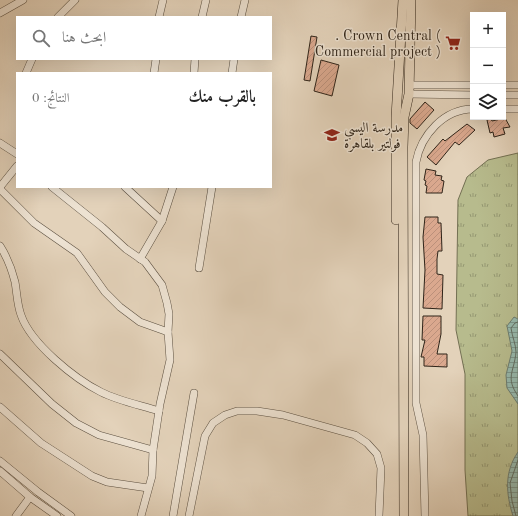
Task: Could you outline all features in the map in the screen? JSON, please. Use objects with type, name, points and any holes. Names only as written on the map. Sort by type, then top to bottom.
[{"type":"main road","points":[[398,516],[396,124],[403,0]]},
{"type":"main road","points":[[404,516],[403,163],[404,118],[409,90],[411,0]]},
{"type":"street","points":[[0,13],[23,0]]},
{"type":"street","points":[[59,16],[75,0]]},
{"type":"street","points":[[159,16],[163,0]]},
{"type":"street","points":[[202,16],[206,0]]},
{"type":"street","points":[[242,16],[245,0]]},
{"type":"street","points":[[26,72],[32,60]]},
{"type":"street","points":[[154,72],[156,60]]},
{"type":"street","points":[[194,72],[195,60]]},
{"type":"street","points":[[232,72],[234,60]]},
{"type":"street","points":[[506,86],[518,85]]},
{"type":"street","points":[[409,90],[470,86]]},
{"type":"street","points":[[409,90],[470,95]]},
{"type":"street","points":[[506,95],[518,95]]},
{"type":"street","points":[[506,109],[518,109]]},
{"type":"street","points":[[425,516],[423,436],[416,403],[416,162],[417,154],[425,138],[439,122],[457,112],[470,110]]},
{"type":"street","points":[[0,143],[16,153]]},
{"type":"street","points":[[16,167],[0,188],[31,220],[76,253],[105,292],[120,307],[146,325],[168,332]]},
{"type":"street","points":[[53,188],[149,267],[162,285],[169,314],[168,332],[170,360],[159,411],[147,500],[141,516]]},
{"type":"street","points":[[126,188],[162,221]]},
{"type":"street","points":[[140,259],[162,221],[173,188]]},
{"type":"street","points":[[199,268],[212,188]]},
{"type":"street","points":[[0,246],[14,277],[21,316],[28,330],[66,367],[88,385],[116,398],[159,411]]},
{"type":"street","points":[[0,354],[52,404],[76,423],[105,437],[153,450]]},
{"type":"street","points":[[168,516],[184,435],[188,403],[194,395],[173,516]]},
{"type":"street","points":[[0,407],[41,443],[92,476],[111,483],[148,488]]},
{"type":"street","points":[[189,516],[205,436],[213,422],[225,415],[237,411],[257,411],[283,415],[361,439],[377,454],[381,468],[379,516]]},
{"type":"street","points":[[0,460],[38,492],[71,516]]},
{"type":"street","points":[[0,471],[30,497],[57,516]]},
{"type":"street","points":[[16,516],[30,497]]},
{"type":"green space","points":[[518,153],[518,516],[468,516],[465,470],[465,374],[456,330],[458,200],[467,177],[488,160]]},
{"type":"water","points":[[514,317],[518,319],[518,404],[507,388],[506,375],[512,351],[507,326]]},
{"type":"water","points":[[518,452],[518,516],[513,516],[509,500],[508,475],[513,460]]},
{"type":"building","points":[[311,36],[317,37],[310,81],[304,80]]},
{"type":"building","points":[[321,60],[339,65],[332,96],[314,91]]},
{"type":"building","points":[[425,102],[434,110],[417,129],[410,123],[410,119]]},
{"type":"building","points":[[487,120],[506,120],[510,127],[503,128],[505,134],[494,137],[493,132],[490,133]]},
{"type":"building","points":[[467,124],[475,130],[459,145],[455,142],[436,165],[427,157],[443,139],[445,141]]},
{"type":"building","points":[[426,169],[436,171],[435,175],[442,176],[441,180],[444,181],[442,193],[426,193],[427,186],[425,185],[426,181],[424,180]]},
{"type":"building","points":[[425,217],[438,217],[438,223],[441,223],[442,251],[438,251],[437,274],[443,275],[442,309],[423,308],[425,270],[423,237]]},
{"type":"building","points":[[423,316],[441,316],[441,334],[437,354],[447,354],[447,367],[424,366],[424,357],[421,357],[425,340],[422,340]]},
{"type":"place","name":". Crown Central ( Commercial project )","points":[[453,43]]},
{"type":"place","name":"مدرسة اليسي فولتير بلقاهرة","points":[[332,135]]}]
